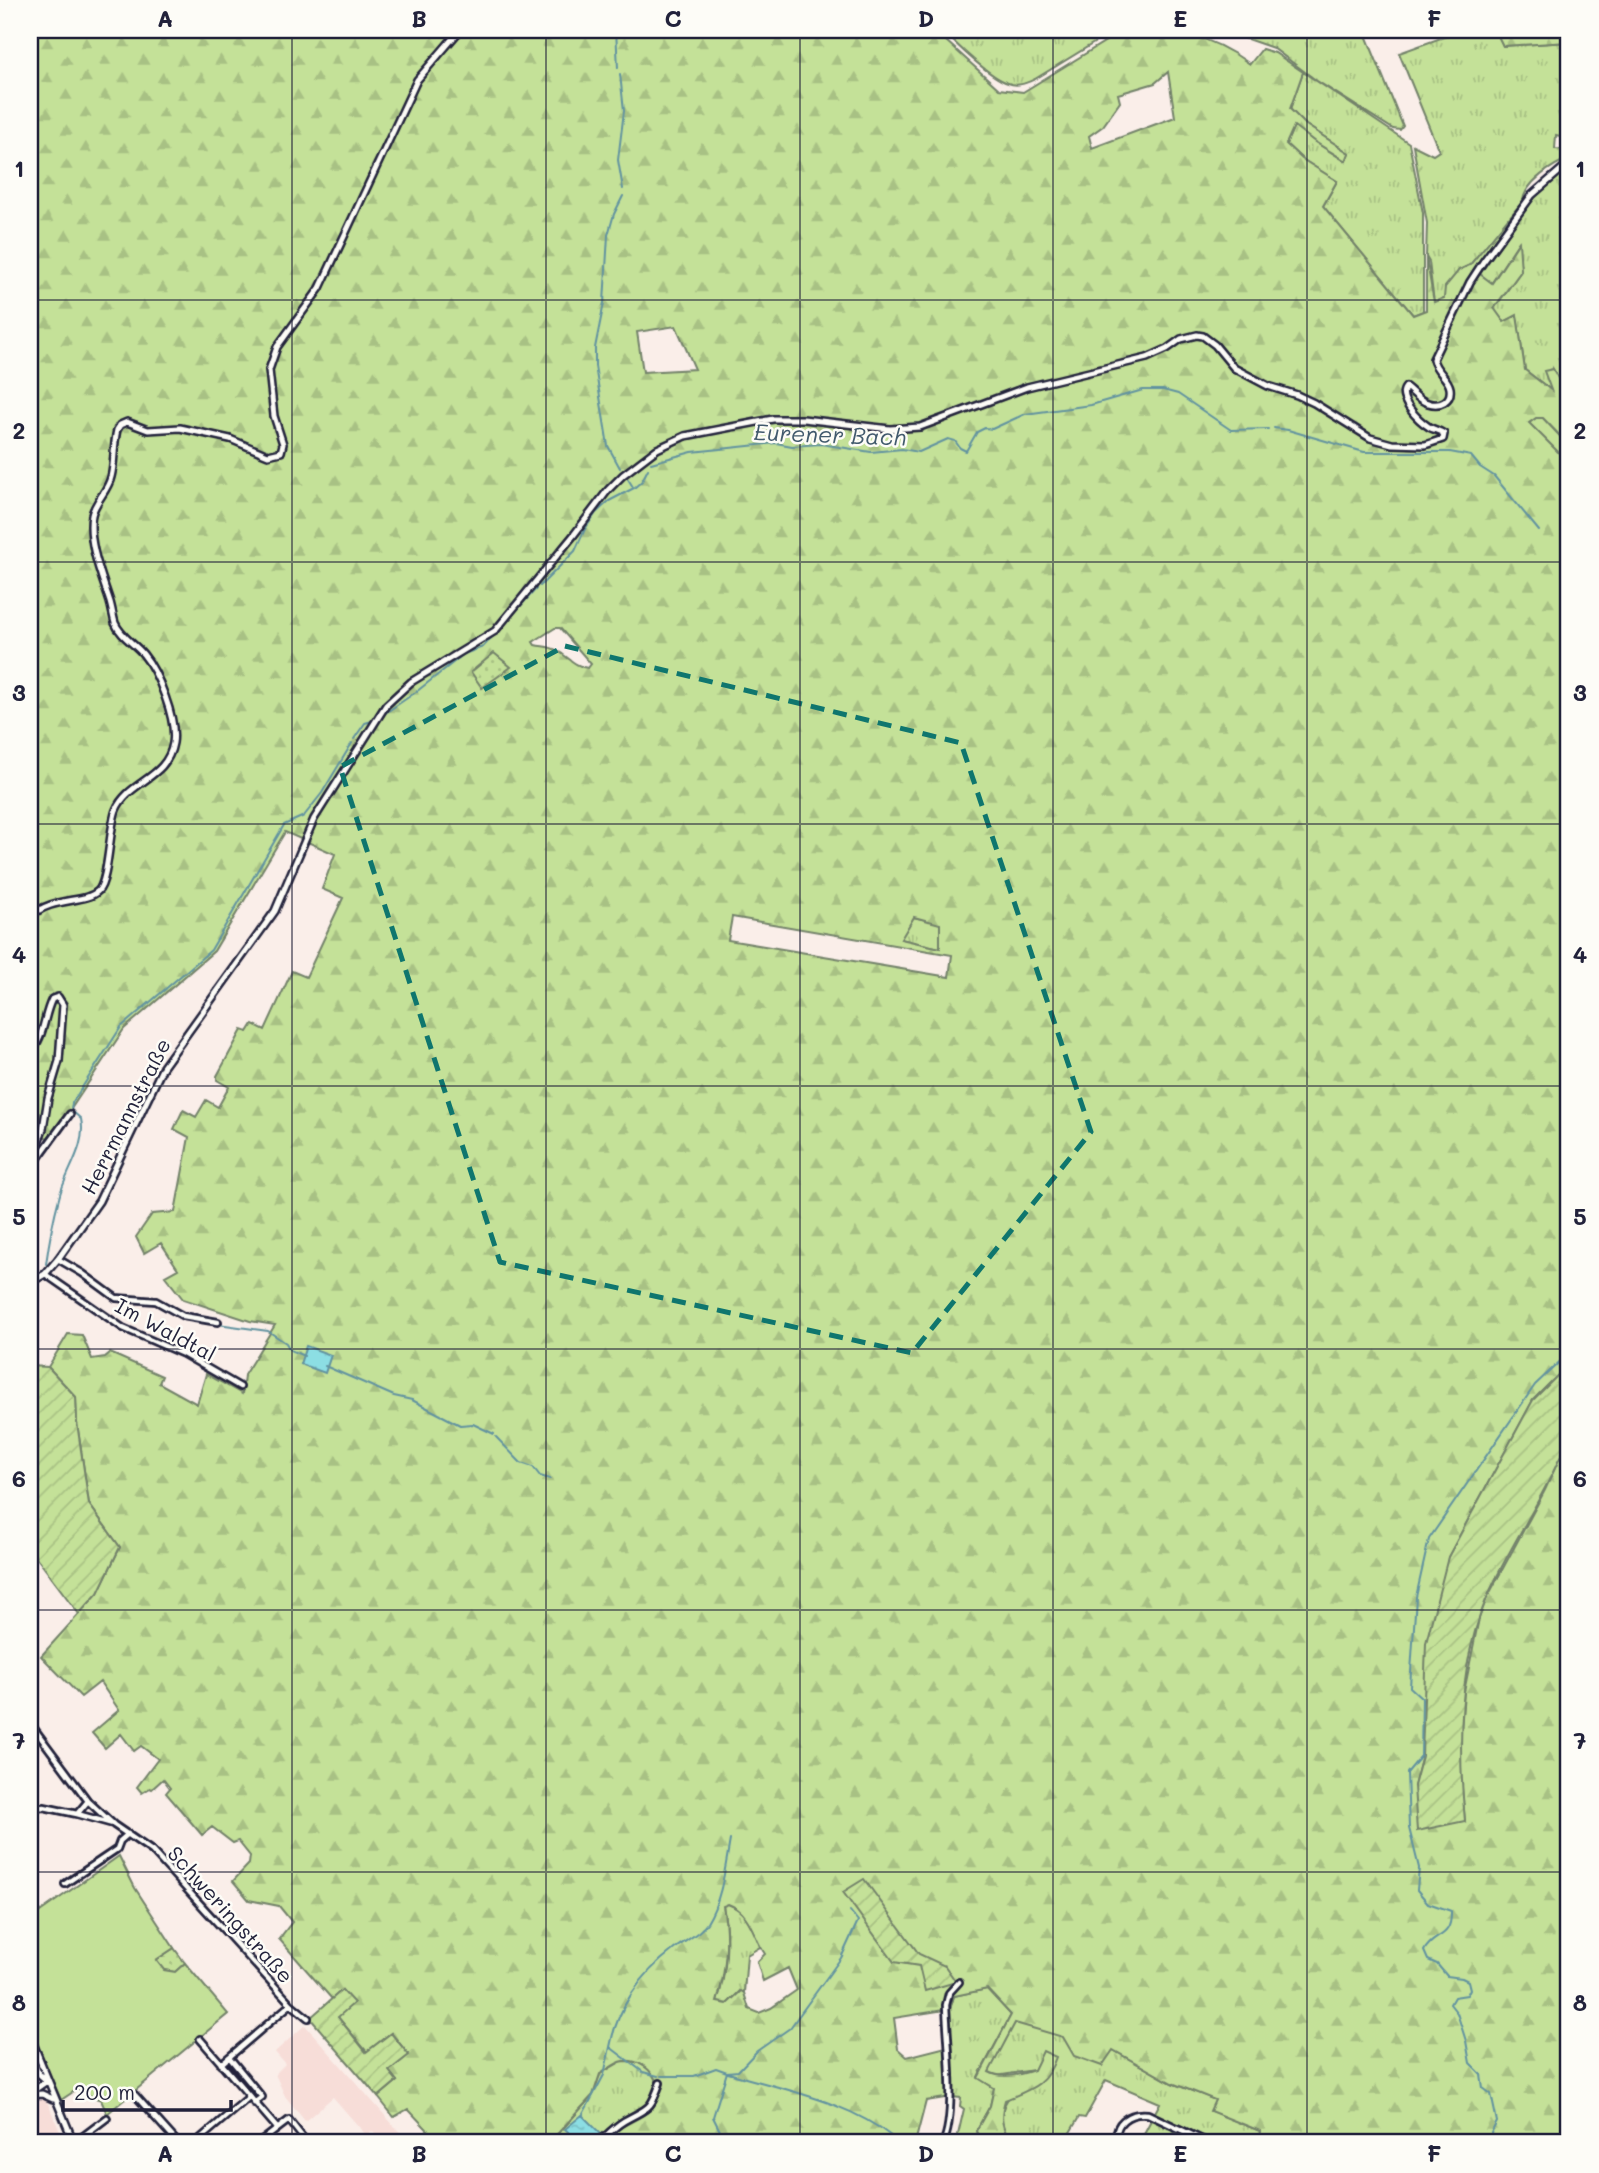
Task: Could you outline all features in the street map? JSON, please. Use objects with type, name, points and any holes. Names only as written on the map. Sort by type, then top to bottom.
[{"type":"street","points":[[30,917],[46,905],[92,895],[98,891],[104,881],[117,807],[124,796],[158,770],[173,744],[169,710],[149,661],[124,638],[116,623],[97,563],[92,516],[112,476],[117,430],[127,422],[148,430],[180,428],[230,439],[268,455],[281,452],[283,444],[274,416],[269,370],[277,347],[320,288],[417,80],[460,30]]},
{"type":"street","name":"Herrmannstraße","points":[[31,1282],[46,1274],[104,1193],[167,1060],[275,911],[314,819],[386,705],[411,682],[495,631],[608,490],[631,468],[657,449],[685,436],[774,419],[803,419],[890,429],[920,427],[1027,387],[1147,358],[1159,354],[1181,339],[1197,335],[1203,335],[1215,345],[1234,368],[1268,386],[1314,403],[1370,438],[1404,445],[1436,443],[1443,439],[1444,434],[1420,420],[1409,408],[1402,390],[1406,387],[1426,403],[1440,404],[1447,400],[1450,384],[1435,367],[1433,359],[1470,282],[1532,195],[1569,163]]},
{"type":"street","points":[[30,1052],[46,1025],[52,999],[58,997],[63,1005],[59,1060],[48,1098],[43,1129],[30,1163]]},
{"type":"street","points":[[30,1169],[71,1114]]},
{"type":"street","points":[[58,1259],[116,1298],[156,1301],[183,1316],[218,1322]]},
{"type":"street","name":"Im Waldtal","points":[[46,1274],[123,1328],[172,1348],[240,1387]]},
{"type":"street","points":[[30,1723],[88,1801],[114,1825]]},
{"type":"street","points":[[77,1814],[88,1801]]},
{"type":"street","points":[[30,1808],[44,1807],[114,1825]]},
{"type":"street","name":"Schweringstraße","points":[[114,1825],[152,1851],[291,2004],[308,2018]]},
{"type":"street","points":[[65,1884],[119,1850],[120,1841],[128,1834]]},
{"type":"street","points":[[943,2143],[949,2128],[950,2105],[946,2005],[949,1993],[959,1982]]},
{"type":"street","points":[[221,2064],[291,2004]]},
{"type":"street","points":[[30,2036],[74,2143],[107,2118]]},
{"type":"street","points":[[200,2039],[277,2128]]},
{"type":"street","points":[[30,2054],[38,2073],[47,2081]]},
{"type":"street","points":[[229,2057],[262,2097],[254,2103]]},
{"type":"street","points":[[30,2094],[47,2081]]},
{"type":"street","points":[[598,2143],[616,2126],[652,2105],[660,2083]]},
{"type":"street","points":[[30,2094],[42,2094],[55,2099]]},
{"type":"street","points":[[135,2095],[178,2143]]},
{"type":"street","points":[[195,2143],[249,2097]]},
{"type":"street","points":[[1117,2143],[1115,2133],[1119,2125],[1133,2114],[1139,2113],[1148,2114],[1209,2143]]},
{"type":"street","points":[[259,2143],[289,2120],[307,2143]]},
{"type":"highlighted area","points":[[565,646],[961,743],[1091,1132],[912,1353],[500,1262],[340,767]]},
{"type":"shaded area","points":[[305,2025],[403,2136],[395,2143],[383,2143],[372,2131],[366,2135],[333,2097],[305,2121],[285,2096],[275,2074],[285,2064],[275,2052]]},
{"type":"shaded area","points":[[30,2062],[61,2134],[49,2143],[30,2143]]},
{"type":"green space","points":[[30,30],[934,30],[999,89],[1023,92],[1119,33],[1136,30],[1171,30],[1188,34],[1220,46],[1250,64],[1262,49],[1275,53],[1303,72],[1290,109],[1306,125],[1349,153],[1346,161],[1294,126],[1286,144],[1302,159],[1337,181],[1323,206],[1413,315],[1426,310],[1426,257],[1434,302],[1444,298],[1445,287],[1459,270],[1470,265],[1508,218],[1511,220],[1476,271],[1492,283],[1519,242],[1521,271],[1494,308],[1504,322],[1517,315],[1525,370],[1551,390],[1544,371],[1553,369],[1569,398],[1569,445],[1543,418],[1536,418],[1529,423],[1569,463],[1569,1364],[1533,1400],[1448,1557],[1422,1756],[1414,1786],[1465,1821],[1461,1730],[1464,1692],[1479,1618],[1545,1490],[1569,1437],[1569,2143],[1259,2143],[1260,2131],[1210,2111],[1215,2100],[1172,2083],[1113,2050],[1102,2066],[1074,2056],[1063,2037],[1015,2023],[989,2072],[1005,2076],[1034,2070],[1043,2051],[1056,2057],[1042,2080],[1030,2089],[1005,2100],[1003,2123],[1013,2143],[982,2143],[976,2131],[990,2106],[994,2088],[978,2078],[1011,2015],[987,1989],[954,1996],[950,2009],[894,2018],[898,2049],[907,2057],[950,2046],[952,2097],[926,2101],[915,2143],[624,2143],[614,2132],[651,2109],[658,2093],[654,2077],[649,2070],[633,2061],[615,2064],[600,2074],[593,2095],[549,2143],[440,2143],[408,2109],[394,2117],[378,2097],[397,2081],[389,2071],[408,2054],[391,2033],[367,2052],[337,2016],[353,2003],[342,1990],[332,1999],[279,1939],[292,1922],[279,1906],[249,1900],[233,1881],[249,1864],[250,1856],[238,1841],[233,1843],[212,1827],[202,1835],[166,1793],[170,1788],[163,1779],[152,1789],[142,1793],[137,1787],[158,1759],[141,1746],[134,1751],[121,1734],[105,1748],[92,1733],[119,1710],[100,1682],[81,1697],[41,1656],[98,1593],[120,1547],[89,1504],[77,1423],[76,1397],[48,1367],[68,1334],[82,1335],[92,1359],[105,1357],[110,1353],[162,1376],[159,1383],[197,1404],[206,1374],[242,1394],[244,1375],[275,1325],[250,1321],[183,1299],[165,1276],[178,1269],[161,1243],[144,1253],[136,1237],[152,1214],[175,1212],[189,1137],[174,1129],[183,1110],[196,1117],[206,1100],[218,1107],[229,1087],[217,1080],[217,1076],[242,1030],[248,1032],[253,1024],[265,1030],[292,971],[306,977],[343,898],[322,889],[335,854],[285,832],[214,951],[124,1029],[51,1139],[30,1132]],"holes":[[[1168,72],[1175,117],[1092,148],[1089,136],[1103,126],[1120,102],[1118,94],[1155,83]],[[676,326],[695,369],[643,372],[637,332]],[[555,628],[560,628],[591,664],[588,668],[584,667],[555,649],[535,645],[533,642]],[[732,917],[952,955],[949,977],[728,940]],[[914,917],[940,924],[940,948],[901,939]],[[728,1904],[747,1919],[765,1954],[757,1962],[763,1981],[788,1968],[797,1990],[759,2013],[749,2009],[741,1991],[727,2004],[717,2002],[723,1979],[726,1930],[723,1906]]]},
{"type":"green space","points":[[943,30],[1115,30],[1035,79],[1015,85],[1001,80],[983,68]]},
{"type":"green space","points":[[1235,30],[1364,30],[1403,126],[1400,130],[1393,129],[1317,81],[1273,48],[1241,37]]},
{"type":"green space","points":[[1463,30],[1501,30],[1503,32],[1497,32],[1503,46],[1569,42],[1569,138],[1556,135],[1555,149],[1569,150],[1569,159],[1555,165],[1534,181],[1523,201],[1470,265],[1459,270],[1444,298],[1434,303],[1426,257],[1427,223],[1413,145],[1433,155],[1439,151],[1399,53]]},
{"type":"green space","points":[[1569,30],[1569,52],[1568,42],[1503,46],[1496,32],[1559,32]]},
{"type":"green space","points":[[1303,72],[1409,143],[1423,213],[1423,311],[1413,315],[1323,206],[1337,181],[1302,159],[1286,144],[1294,125],[1345,161],[1349,153],[1306,125],[1290,109]]},
{"type":"green space","points":[[1569,168],[1569,398],[1553,369],[1552,391],[1525,370],[1517,316],[1504,322],[1494,309],[1521,271],[1518,243],[1491,284],[1480,274],[1536,193]]},
{"type":"green space","points":[[1536,418],[1543,418],[1569,446],[1569,463],[1529,423]]},
{"type":"green space","points":[[494,653],[511,667],[482,688],[471,672]]},
{"type":"green space","points":[[913,917],[940,923],[940,948],[900,939]]},
{"type":"green space","points":[[1569,1364],[1569,1439],[1486,1600],[1470,1653],[1465,1680],[1461,1738],[1465,1821],[1417,1831],[1414,1786],[1422,1756],[1426,1643],[1448,1557],[1533,1400]]},
{"type":"green space","points":[[30,1366],[48,1367],[76,1397],[77,1423],[89,1504],[120,1547],[98,1593],[79,1614],[30,1549]]},
{"type":"green space","points":[[119,1856],[135,1888],[174,1948],[156,1960],[164,1970],[175,1972],[185,1963],[228,2014],[107,2114],[101,2100],[76,2090],[61,2100],[30,2029],[30,1919]]},
{"type":"green space","points":[[864,1879],[919,1954],[945,1966],[956,1982],[925,1991],[919,1966],[894,1962],[843,1892]]},
{"type":"green space","points":[[728,1904],[745,1916],[760,1947],[747,1955],[744,1993],[740,1991],[727,2004],[717,2002],[726,1954],[723,1906]]},
{"type":"green space","points":[[174,1948],[185,1963],[175,1972],[164,1970],[156,1960]]},
{"type":"green space","points":[[987,1989],[1011,2015],[978,2077],[994,2088],[990,2106],[976,2131],[982,2143],[968,2143],[957,2139],[964,2109],[960,2106],[961,2098],[952,2097],[950,2009],[954,1996]]},
{"type":"green space","points":[[342,1990],[354,2003],[338,2017],[366,2052],[391,2033],[409,2055],[389,2071],[397,2081],[378,2097],[310,2018]]},
{"type":"green space","points":[[1015,2022],[1113,2050],[1172,2083],[1216,2100],[1211,2111],[1260,2131],[1259,2143],[1139,2143],[1160,2103],[1106,2080],[1085,2118],[1079,2117],[1068,2136],[1059,2135],[1034,2143],[1013,2143],[1005,2132],[1002,2112],[1011,2095],[1034,2070],[996,2076],[988,2072]]},
{"type":"green space","points":[[622,2061],[639,2063],[650,2071],[657,2083],[656,2103],[652,2109],[624,2124],[601,2143],[569,2143],[559,2133],[593,2095],[600,2074]]},
{"type":"water","points":[[306,1346],[331,1355],[325,1373],[300,1364]]},
{"type":"water","points":[[582,2115],[601,2134],[593,2143],[580,2143],[565,2129]]},
{"type":"waterway","points":[[616,30],[618,68]]},
{"type":"waterway","points":[[620,74],[624,111],[618,160],[623,189]]},
{"type":"waterway","points":[[620,468],[608,446],[595,366],[595,348],[604,303],[608,235],[623,196]]},
{"type":"waterway","name":"Eurener Bach","points":[[651,463],[692,452],[776,443],[792,446],[821,444],[871,452],[902,449],[919,452],[948,439],[955,441],[966,451],[977,432],[985,428],[992,429],[1025,414],[1091,405],[1143,390],[1163,390],[1178,394],[1231,430],[1268,429]]},
{"type":"waterway","name":"Eurener Bach","points":[[1274,428],[1364,452],[1450,452],[1471,456],[1480,467],[1494,476],[1539,531]]},
{"type":"waterway","name":"Eurener Bach","points":[[540,586],[575,551],[596,513],[609,501],[634,488],[642,481],[648,469]]},
{"type":"waterway","points":[[628,479],[633,487]]},
{"type":"waterway","name":"Eurener Bach","points":[[381,716],[464,654],[483,647],[536,589]]},
{"type":"waterway","name":"Eurener Bach","points":[[354,739],[365,723],[372,721]]},
{"type":"waterway","name":"Eurener Bach","points":[[46,1264],[59,1198],[81,1140],[81,1119],[71,1110],[72,1103],[121,1027],[211,950],[284,825],[304,816],[322,793],[352,743]]},
{"type":"waterway","points":[[218,1324],[268,1331],[286,1343],[290,1350],[304,1356]]},
{"type":"waterway","points":[[1514,2143],[1510,2139],[1498,2142],[1492,2139],[1491,2133],[1497,2122],[1491,2094],[1483,2088],[1481,2074],[1470,2063],[1457,2013],[1450,2004],[1454,1997],[1467,1995],[1470,1989],[1468,1981],[1447,1976],[1437,1964],[1428,1960],[1424,1951],[1449,1927],[1451,1911],[1428,1903],[1417,1890],[1419,1868],[1409,1828],[1407,1773],[1421,1756],[1422,1698],[1410,1687],[1416,1597],[1429,1539],[1535,1385],[1569,1353]]},
{"type":"waterway","points":[[325,1366],[394,1396],[412,1400],[460,1425],[473,1424],[494,1434]]},
{"type":"waterway","points":[[496,1437],[521,1463],[533,1467],[540,1476],[550,1479]]},
{"type":"waterway","points":[[610,2047],[618,2019],[641,1981],[661,1959],[707,1923],[720,1894],[730,1840]]},
{"type":"waterway","points":[[727,2072],[738,2071],[757,2051],[790,2028],[841,1958],[858,1921],[850,1911]]},
{"type":"waterway","points":[[582,2116],[604,2075],[610,2047],[643,2072],[658,2076]]},
{"type":"waterway","points":[[662,2076],[694,2076],[716,2068],[727,2072],[713,2117],[726,2143]]},
{"type":"waterway","points":[[728,2073],[837,2106],[877,2126],[895,2139]]}]
